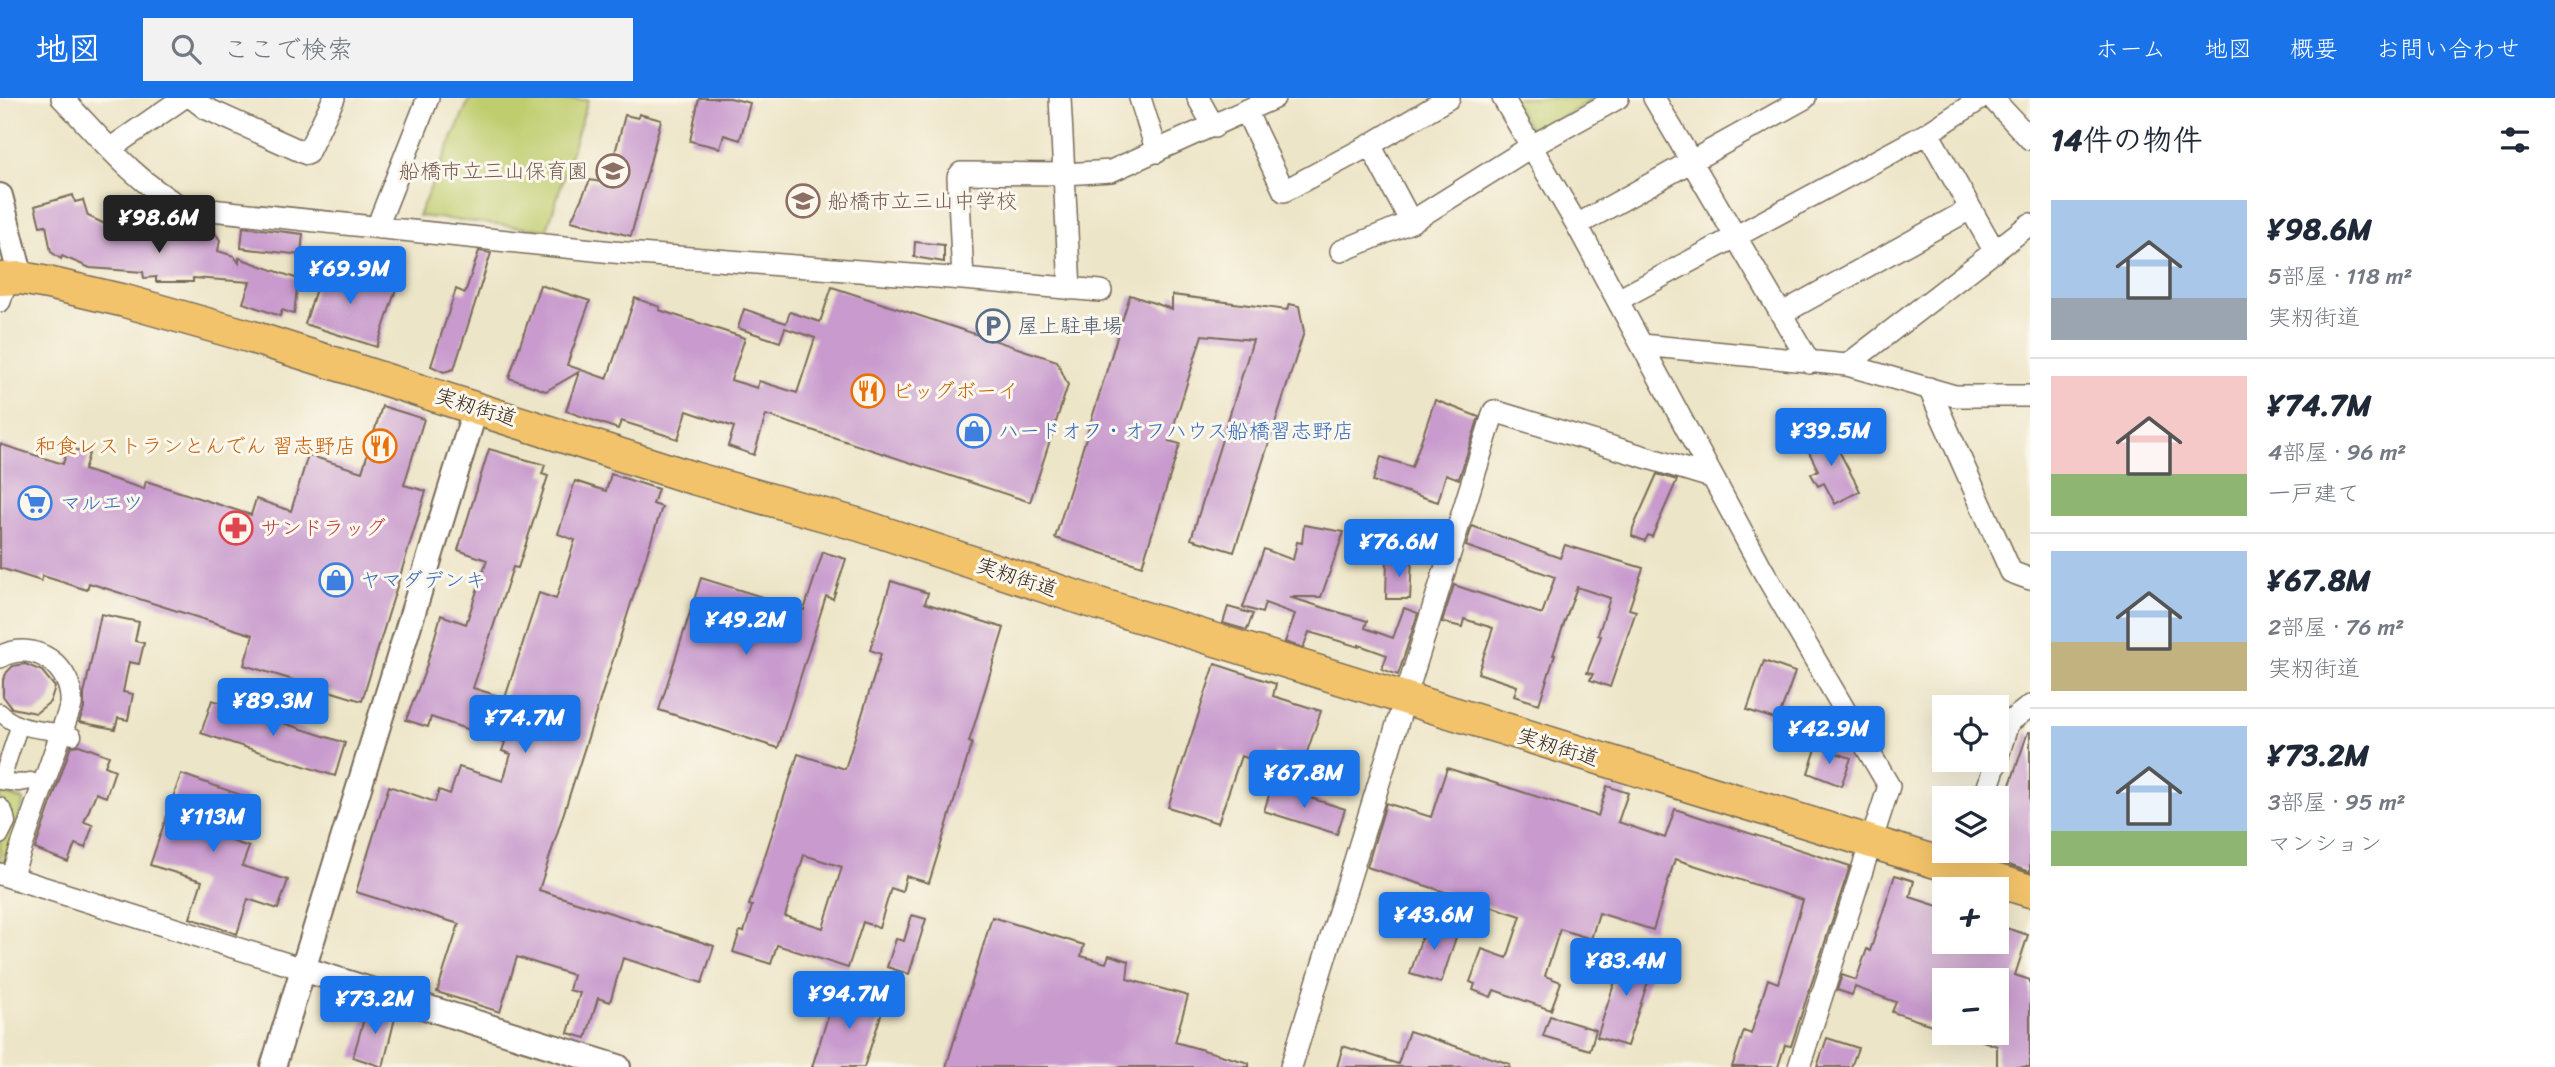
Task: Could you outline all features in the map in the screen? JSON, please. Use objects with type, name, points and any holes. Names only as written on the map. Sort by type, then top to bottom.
[{"type":"main road","name":"実籾街道","points":[[7,284],[125,301],[184,317],[476,407],[693,478],[860,525],[1083,599],[1872,843],[1932,854]]},
{"type":"main road","name":"実籾街道","points":[[1970,863],[2030,891]]},
{"type":"street","points":[[62,98],[162,197],[182,207],[613,252],[1101,291]]},
{"type":"street","points":[[111,148],[183,98]]},
{"type":"street","points":[[191,98],[205,108],[307,154],[334,98]]},
{"type":"street","points":[[379,228],[380,217],[428,98]]},
{"type":"street","points":[[1060,98],[1070,289]]},
{"type":"street","points":[[1140,98],[1157,152]]},
{"type":"street","points":[[1198,98],[1214,127]]},
{"type":"street","points":[[963,279],[958,177],[961,173],[1111,172],[1274,98]]},
{"type":"street","points":[[1246,111],[1284,191],[1370,145],[1449,98]]},
{"type":"street","points":[[1503,98],[1577,225],[1711,477],[1889,786],[1800,1067]]},
{"type":"street","points":[[1341,251],[1411,222],[1532,146],[1618,98]]},
{"type":"street","points":[[1654,98],[1810,363]]},
{"type":"street","points":[[1577,225],[1805,98]]},
{"type":"street","points":[[1618,300],[1928,133],[1982,98]]},
{"type":"street","points":[[1992,98],[2030,139]]},
{"type":"street","points":[[1928,133],[1995,252]]},
{"type":"street","points":[[1370,145],[1411,222]]},
{"type":"street","points":[[0,196],[7,284]]},
{"type":"street","points":[[1781,314],[1970,209]]},
{"type":"street","points":[[1847,365],[2030,224]]},
{"type":"street","points":[[1642,345],[1847,365],[1955,396],[2030,396]]},
{"type":"street","points":[[1929,388],[2011,572],[2030,579]]},
{"type":"street","points":[[273,1067],[476,407]]},
{"type":"street","points":[[1291,1067],[1494,411],[1711,477]]},
{"type":"street","points":[[0,657],[15,651],[27,651],[47,659],[64,672],[72,693],[71,705],[6,875],[618,1067]]},
{"type":"street","points":[[2009,722],[2030,706]]},
{"type":"street","points":[[0,712],[19,727],[55,729],[72,736]]},
{"type":"street","points":[[19,727],[0,781],[31,781]]},
{"type":"street","points":[[0,806],[7,822],[0,836]]},
{"type":"green space","points":[[470,98],[588,100],[547,230],[418,216]]},
{"type":"green space","points":[[1511,98],[1597,98],[1539,130],[1529,127]]},
{"type":"green space","points":[[0,792],[24,800],[4,867],[0,866]]},
{"type":"building","points":[[699,98],[730,98],[750,103],[740,140],[724,135],[720,148],[690,141]]},
{"type":"building","points":[[639,114],[661,120],[631,236],[571,221],[590,180],[607,183],[625,115],[638,118]]},
{"type":"building","points":[[73,195],[75,202],[83,200],[88,216],[132,237],[131,215],[146,214],[149,239],[200,239],[200,234],[215,233],[220,240],[218,251],[234,256],[239,263],[239,258],[298,279],[294,314],[282,310],[280,316],[243,303],[250,282],[193,278],[193,282],[156,282],[156,277],[144,278],[143,272],[90,268],[62,256],[61,259],[51,252],[46,225],[40,226],[35,206]]},
{"type":"building","points":[[243,227],[303,234],[301,255],[241,248]]},
{"type":"building","points":[[915,242],[944,245],[944,262],[914,257]]},
{"type":"building","points":[[479,251],[491,253],[454,369],[444,372],[431,366],[456,289],[465,293]]},
{"type":"building","points":[[323,266],[396,289],[377,347],[305,324]]},
{"type":"building","points":[[540,285],[590,301],[567,365],[607,379],[635,298],[660,307],[659,310],[745,338],[731,380],[757,388],[759,381],[797,393],[815,338],[785,328],[780,342],[738,328],[744,309],[786,323],[790,312],[820,322],[832,287],[1057,361],[1068,385],[1030,502],[766,415],[754,455],[728,446],[734,427],[687,411],[678,439],[621,421],[618,429],[566,411],[579,372],[546,391],[509,378]]},
{"type":"building","points":[[1130,295],[1172,309],[1172,295],[1287,310],[1289,304],[1299,306],[1304,332],[1234,552],[1191,539],[1253,340],[1202,335],[1169,441],[1180,444],[1142,566],[1055,538]]},
{"type":"building","points":[[1435,400],[1479,417],[1459,479],[1446,474],[1438,502],[1373,481],[1381,457],[1412,467]]},
{"type":"building","points":[[382,406],[424,419],[404,485],[426,491],[362,701],[244,665],[253,635],[89,583],[87,590],[43,576],[41,581],[0,568],[0,444],[63,464],[68,447],[89,454],[84,470],[144,489],[146,481],[251,515],[256,499],[291,511],[308,455],[362,472]]},
{"type":"building","points":[[1828,430],[1860,491],[1835,504],[1824,483],[1818,486],[1811,474],[1818,470],[1804,442]]},
{"type":"building","points":[[489,449],[545,465],[542,474],[548,476],[518,568],[513,567],[473,688],[505,698],[539,593],[556,599],[575,540],[558,534],[575,481],[606,491],[611,474],[658,489],[653,504],[662,507],[539,890],[714,946],[702,983],[623,958],[610,1002],[598,998],[586,1038],[568,1033],[580,993],[569,990],[573,975],[517,957],[500,1012],[437,992],[459,924],[356,892],[389,786],[435,802],[439,790],[450,794],[459,767],[503,781],[511,754],[502,751],[505,742],[431,717],[428,727],[406,720],[425,671],[441,615],[466,624],[487,560],[458,550]]},
{"type":"building","points":[[1657,474],[1677,480],[1652,537],[1648,535],[1645,541],[1632,536],[1633,528]]},
{"type":"building","points":[[1304,525],[1344,532],[1321,597],[1289,597],[1367,621],[1365,628],[1393,638],[1404,608],[1418,613],[1398,675],[1382,669],[1387,655],[1359,645],[1309,632],[1303,648],[1285,642],[1295,614],[1265,603],[1262,613],[1243,607],[1264,549],[1293,560],[1297,542],[1302,543]]},
{"type":"building","points":[[1472,526],[1560,558],[1565,545],[1643,568],[1629,609],[1636,611],[1610,687],[1590,680],[1593,674],[1587,673],[1601,636],[1598,635],[1610,598],[1577,587],[1539,704],[1514,696],[1517,686],[1478,673],[1493,628],[1464,619],[1462,627],[1442,622],[1454,585],[1542,614],[1555,577],[1466,546]]},
{"type":"building","points":[[823,552],[846,559],[833,599],[826,596],[778,748],[659,710],[701,578],[804,610]]},
{"type":"building","points":[[1387,558],[1412,559],[1410,599],[1386,599]]},
{"type":"building","points":[[891,581],[928,593],[925,603],[1004,628],[929,883],[906,876],[902,892],[891,888],[879,928],[863,922],[848,968],[777,945],[771,964],[733,952],[740,931],[744,932],[752,906],[749,905],[798,754],[845,769],[881,654],[870,650]],"holes":[[[804,855],[842,867],[823,928],[785,916]]]},
{"type":"building","points":[[1228,607],[1253,614],[1247,630],[1223,623]]},
{"type":"building","points":[[101,614],[139,622],[135,641],[144,643],[139,664],[129,662],[123,692],[133,694],[128,720],[118,718],[115,729],[79,722],[84,709],[84,694]]},
{"type":"building","points":[[1764,661],[1795,672],[1778,720],[1747,710]]},
{"type":"building","points":[[25,664],[42,671],[55,687],[50,702],[36,713],[12,708],[3,696],[3,680],[7,672],[13,666]]},
{"type":"building","points":[[1215,664],[1276,684],[1273,696],[1321,711],[1304,761],[1276,752],[1272,766],[1241,756],[1218,823],[1168,807]]},
{"type":"building","points":[[212,700],[345,743],[335,776],[201,733]]},
{"type":"building","points":[[2030,732],[2030,872],[2003,863],[2009,863],[2009,788]]},
{"type":"building","points":[[79,745],[109,756],[105,766],[115,770],[106,797],[96,793],[84,822],[93,825],[85,848],[75,844],[68,862],[35,849],[71,746]]},
{"type":"building","points":[[1817,746],[1851,758],[1841,786],[1808,773]]},
{"type":"building","points":[[1447,768],[1598,816],[1607,786],[1628,793],[1618,822],[1665,838],[1675,809],[1850,866],[1791,1046],[1785,1045],[1778,1067],[1732,1067],[1744,1031],[1751,1034],[1768,979],[1778,983],[1803,900],[1675,859],[1653,930],[1599,913],[1591,939],[1560,929],[1545,976],[1561,982],[1551,1010],[1494,990],[1491,997],[1473,990],[1475,984],[1470,982],[1482,949],[1507,958],[1521,916],[1367,867],[1386,803],[1431,817]]},
{"type":"building","points":[[181,774],[247,797],[231,841],[249,847],[242,866],[288,880],[278,909],[248,899],[237,934],[190,918],[202,881],[150,865]]},
{"type":"building","points":[[1272,786],[1345,809],[1337,834],[1264,811]]},
{"type":"building","points":[[1895,875],[1914,881],[1910,897],[1932,904],[1932,954],[2009,954],[2009,929],[2028,935],[2015,975],[2030,980],[2030,1067],[1997,1067],[1997,1046],[1994,1045],[2009,1045],[2009,968],[1932,968],[1932,1025],[1892,1012],[1896,1002],[1855,987],[1852,995],[1837,990],[1842,975],[1856,980],[1867,949],[1870,951]]},
{"type":"building","points":[[912,915],[926,919],[909,974],[887,967],[896,939],[904,941]]},
{"type":"building","points":[[992,917],[1084,945],[1081,956],[1106,963],[1109,955],[1129,961],[1127,979],[1188,996],[1175,1042],[1249,1063],[1249,1067],[946,1067]]},
{"type":"building","points":[[1427,921],[1458,931],[1441,983],[1410,974]]},
{"type":"building","points":[[1625,950],[1655,960],[1627,1046],[1597,1037]]},
{"type":"building","points":[[837,988],[885,1003],[864,1067],[812,1067]]},
{"type":"building","points":[[368,1005],[396,1014],[383,1067],[353,1057]]},
{"type":"building","points":[[1550,1016],[1596,1030],[1590,1050],[1543,1036]]},
{"type":"building","points":[[1409,1031],[1510,1064],[1510,1067],[1337,1067],[1343,1046],[1398,1064]]},
{"type":"building","points":[[1827,1038],[1858,1048],[1851,1067],[1817,1067]]},
{"type":"place","name":"船橋市立三山保育園","points":[[613,171]]},
{"type":"place","name":"船橋市立三山中学校","points":[[803,201]]},
{"type":"place","name":"屋上駐車場","points":[[993,326]]},
{"type":"place","name":"ビッグボーイ","points":[[868,391]]},
{"type":"place","name":"ハードオフ・オフハウス船橋習志野店","points":[[974,431]]},
{"type":"place","name":"和食レストランとんでん 習志野店","points":[[380,446]]},
{"type":"place","name":"マルエツ","points":[[35,503]]},
{"type":"place","name":"サンドラッグ","points":[[236,528]]},
{"type":"place","name":"ヤマダデンキ","points":[[336,580]]}]
